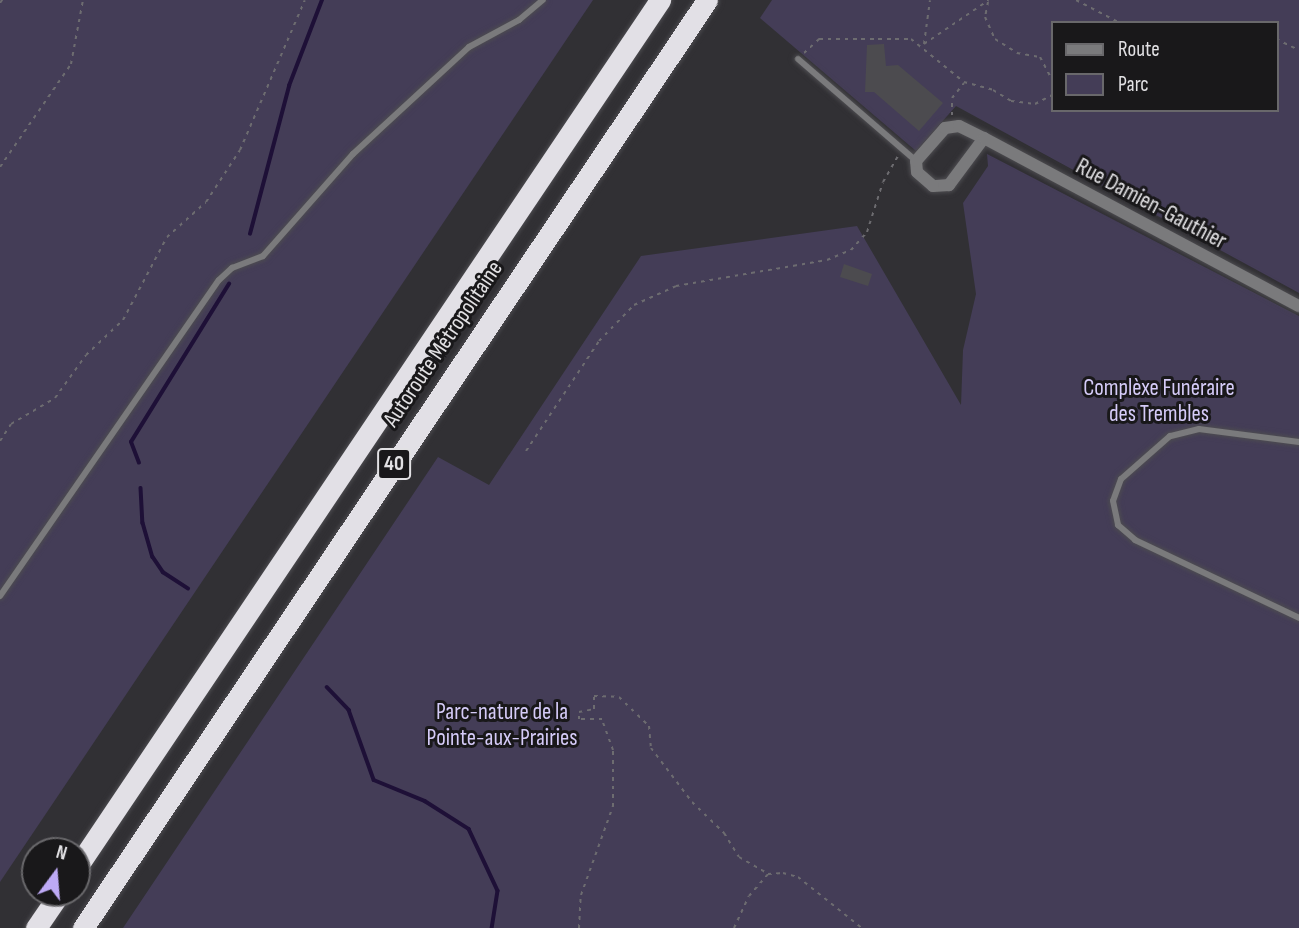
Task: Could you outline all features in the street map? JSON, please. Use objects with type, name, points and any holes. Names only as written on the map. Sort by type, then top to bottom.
[{"type":"highway","name":"Autoroute Métropolitaine","points":[[91,846],[660,0]]},
{"type":"highway","name":"Autoroute Métropolitaine","points":[[83,928],[707,0]]},
{"type":"highway","points":[[36,928],[50,907]]},
{"type":"street","name":"Rue Damien-Gauthier","points":[[952,124],[984,138],[1299,306]]},
{"type":"street","points":[[952,124],[916,161],[917,172],[943,188],[984,138]]},
{"type":"lane","points":[[0,596],[219,280],[232,268],[263,256],[346,161],[469,47],[519,20],[543,0]]},
{"type":"lane","points":[[798,59],[916,161]]},
{"type":"lane","points":[[1299,442],[1199,429],[1170,436],[1121,479],[1113,501],[1118,525],[1136,540],[1299,618]]},
{"type":"path","points":[[0,167],[71,64],[83,0]]},
{"type":"path","points":[[0,442],[18,418],[55,398],[86,355],[123,320],[167,237],[201,208],[227,171],[306,0]]},
{"type":"path","points":[[924,45],[930,0]]},
{"type":"path","points":[[1076,0],[1116,21]]},
{"type":"path","points":[[924,45],[988,1]]},
{"type":"path","points":[[988,1],[985,17],[995,39],[1017,53],[1040,58],[1050,76]]},
{"type":"path","points":[[798,59],[819,38],[897,38],[924,45],[964,82],[1026,104],[1050,96]]},
{"type":"path","points":[[1278,40],[1299,50]]},
{"type":"path","points":[[952,124],[952,98],[964,82]]},
{"type":"path","points":[[526,451],[599,341],[634,305],[676,286],[827,260],[859,244],[883,182],[902,149]]},
{"type":"path","points":[[579,928],[581,895],[612,806],[613,750],[602,719],[579,719],[579,712],[594,709],[594,696],[619,697],[649,726],[652,748],[692,802],[724,833],[738,857],[768,874],[797,877],[862,928]]},
{"type":"path","points":[[734,928],[749,896],[768,874]]},
{"type":"green space","points":[[0,0],[593,0],[30,837],[21,837],[21,851],[0,882]]},
{"type":"green space","points":[[772,0],[1299,0],[1299,293],[956,106],[916,151],[760,18]]},
{"type":"green space","points":[[987,154],[1299,316],[1299,928],[123,928],[438,457],[489,485],[641,256],[857,226],[961,405],[963,350],[976,294],[963,203],[988,166]]},
{"type":"building","points":[[884,44],[886,66],[898,65],[943,103],[919,131],[874,92],[865,92],[867,45]]},
{"type":"building","points":[[844,264],[872,274],[868,286],[840,277]]},
{"type":"waterway","points":[[250,234],[289,86],[322,0]]},
{"type":"waterway","points":[[139,463],[131,442],[229,284]]},
{"type":"waterway","points":[[141,488],[143,523],[153,557],[163,572],[188,588]]},
{"type":"waterway","points":[[327,687],[349,710],[374,780],[425,801],[469,829],[498,891],[492,928]]},
{"type":"park label","name":"Complèxe Funéraire des Trembles","points":[[1159,401]]},
{"type":"park label","name":"Parc-nature de la Pointe-aux-Prairies","points":[[502,725]]}]
